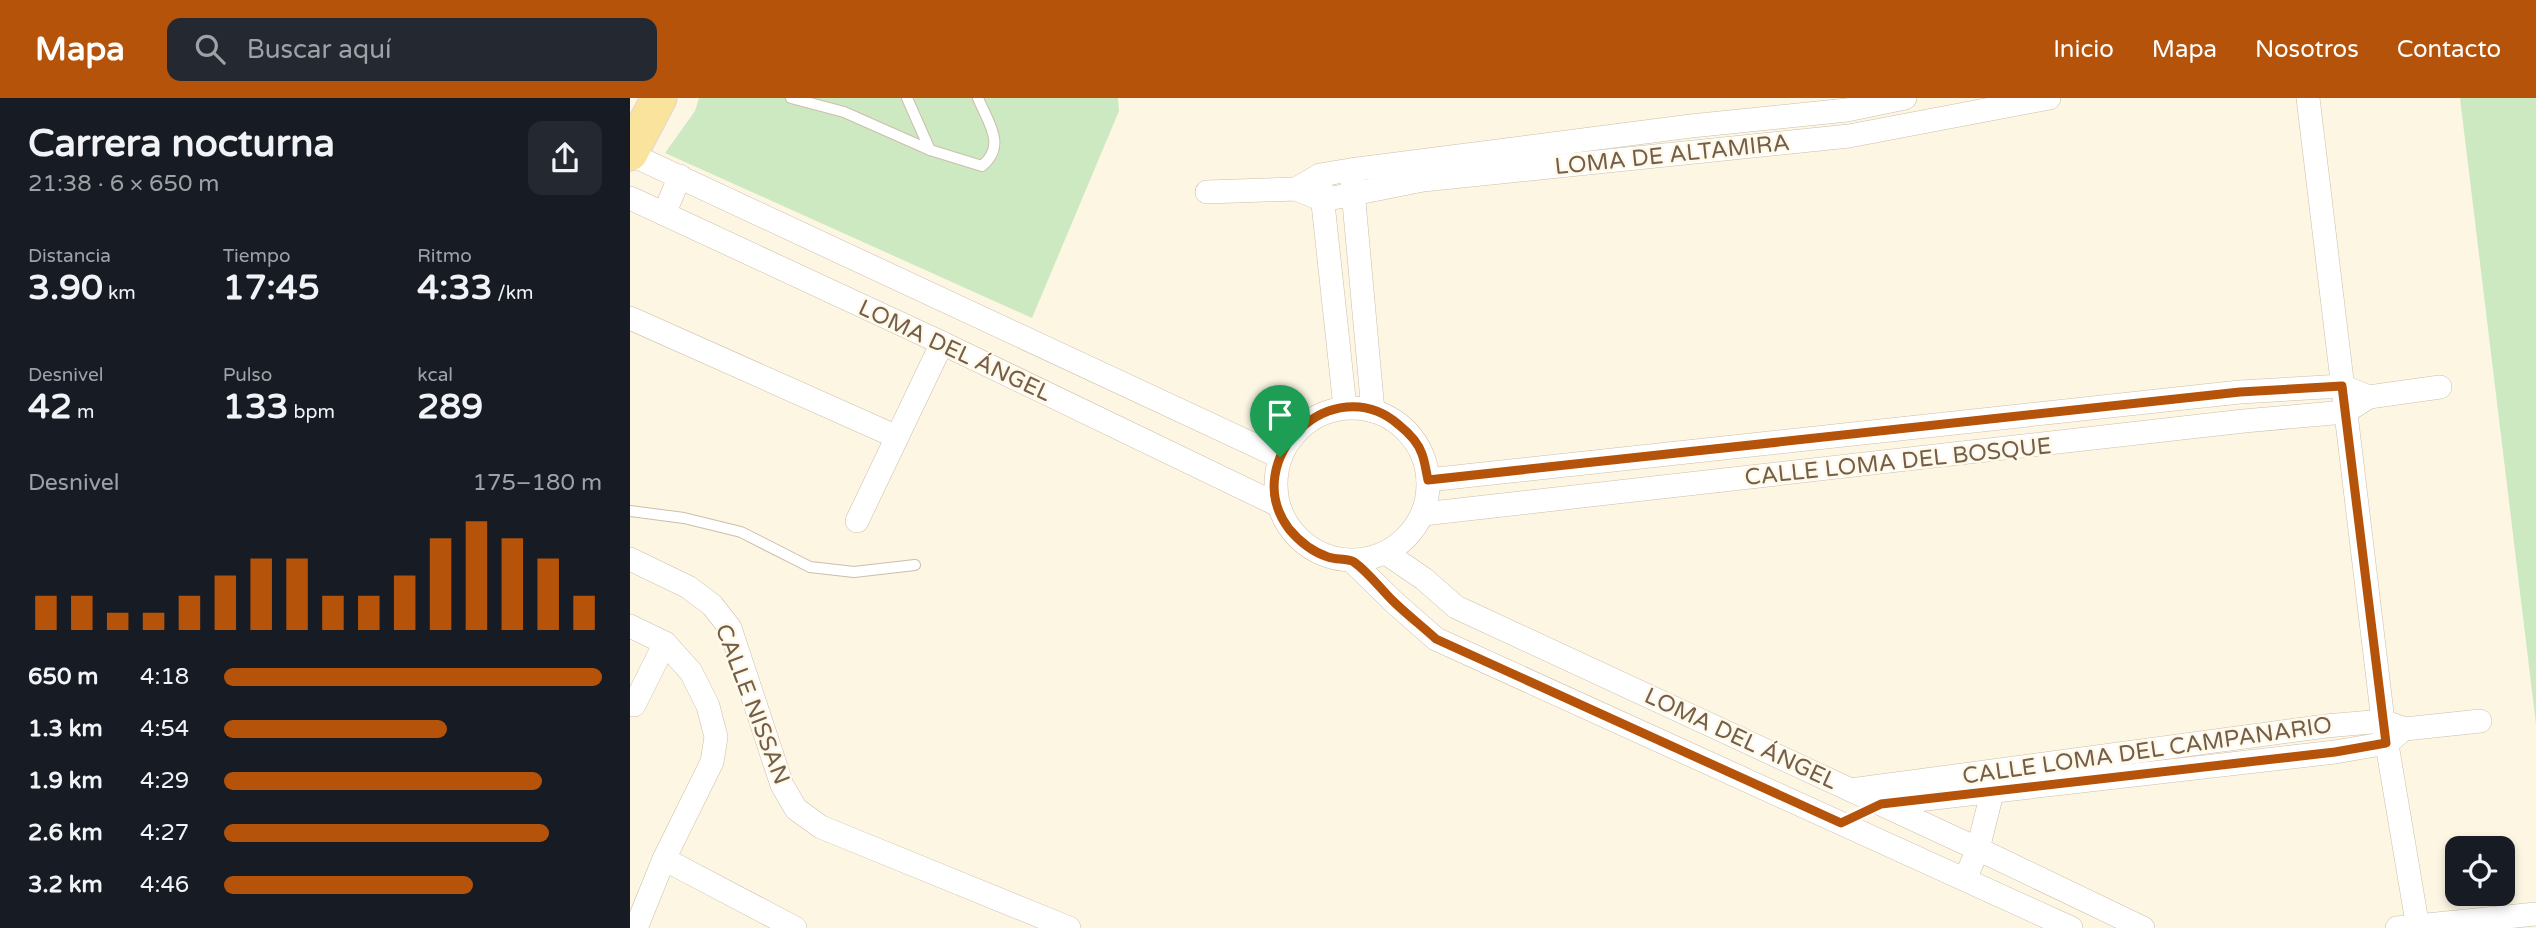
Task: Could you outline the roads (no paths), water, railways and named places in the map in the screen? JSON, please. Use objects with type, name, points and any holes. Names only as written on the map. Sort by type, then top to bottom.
[{"type":"main road","points":[[630,153],[659,98]]},
{"type":"street","points":[[1296,189],[1320,175],[1350,170],[1691,126],[1847,110],[1905,98]]},
{"type":"street","name":"LOMA DE ALTAMIRA","points":[[1324,200],[1423,180],[1849,136],[2049,98]]},
{"type":"street","points":[[2308,98],[2345,412],[2391,731],[2411,927],[2536,914]]},
{"type":"street","name":"LOMA DEL ÁNGEL","points":[[630,153],[1280,457]]},
{"type":"street","points":[[1350,170],[1373,411]]},
{"type":"street","points":[[1320,175],[1345,407]]},
{"type":"street","points":[[664,214],[680,176]]},
{"type":"street","points":[[1207,192],[1296,189],[1324,200]]},
{"type":"street","name":"LOMA DEL ÁNGEL","points":[[630,198],[942,343],[1278,505]]},
{"type":"street","points":[[630,318],[897,437]]},
{"type":"street","points":[[857,521],[942,343]]},
{"type":"street","name":"CALLE LOMA DEL BOSQUE","points":[[1428,480],[2240,392],[2342,386],[2369,397]]},
{"type":"street","name":"CALLE LOMA DEL BOSQUE","points":[[1423,514],[2244,421],[2345,412],[2369,397],[2440,387]]},
{"type":"street","points":[[1345,407],[1373,411],[1393,420],[1410,434],[1422,452],[1428,480],[1428,497],[1423,514],[1401,543],[1370,559],[1352,561],[1328,557],[1306,545],[1289,528],[1278,505],[1275,481],[1280,457],[1290,438],[1305,422],[1324,412],[1345,407]]},
{"type":"street","name":"LOMA DEL ÁNGEL","points":[[1386,553],[1424,579],[1456,607],[1852,789],[2143,928]]},
{"type":"street","name":"CALLE NISSAN","points":[[630,559],[688,587],[712,605],[730,628],[782,785],[796,809],[821,827],[1069,928]]},
{"type":"street","name":"LOMA DEL ÁNGEL","points":[[1352,561],[1436,639],[2071,928]]},
{"type":"street","points":[[630,626],[665,643],[691,671],[708,706],[716,737],[712,762],[664,859],[636,928]]},
{"type":"street","points":[[634,705],[665,643]]},
{"type":"street","name":"CALLE LOMA DEL CAMPANARIO","points":[[1809,807],[1852,789],[2326,726],[2391,731],[2480,722]]},
{"type":"street","name":"CALLE LOMA DEL CAMPANARIO","points":[[1841,823],[1881,804],[2335,752],[2391,731]]},
{"type":"street","points":[[1965,879],[1978,849],[1992,793]]},
{"type":"street","points":[[664,859],[795,928]]},
{"type":"lane","points":[[792,98],[844,112],[930,150],[982,166],[994,156],[996,142],[978,98]]},
{"type":"lane","points":[[838,98],[844,112]]},
{"type":"lane","points":[[907,98],[930,150]]},
{"type":"lane","points":[[630,510],[684,518],[741,533],[810,567],[855,572],[915,565]]}]
